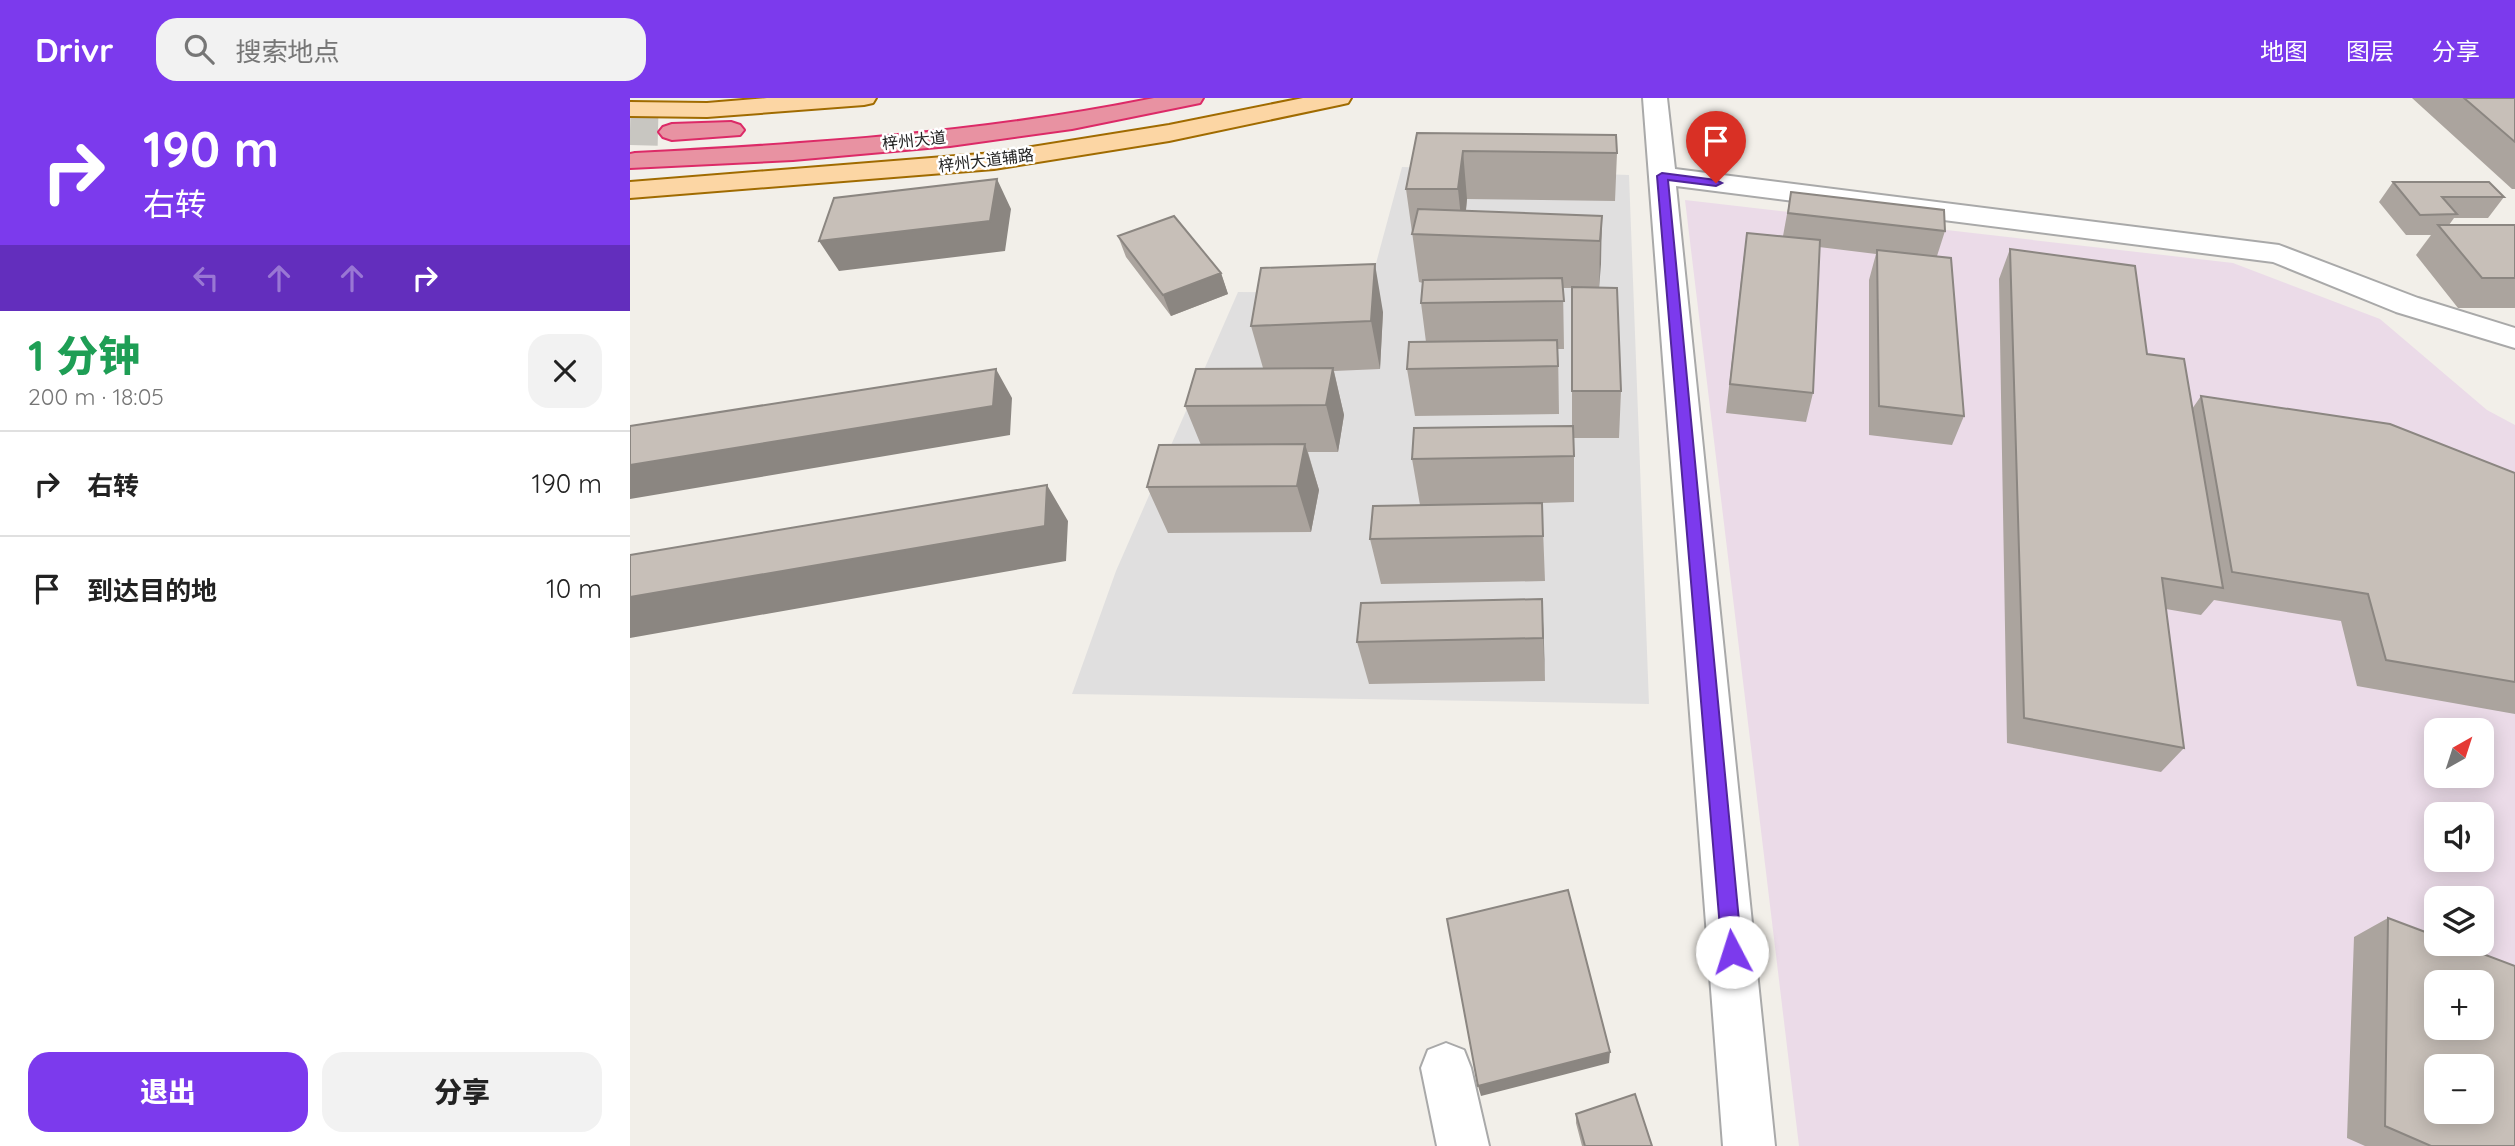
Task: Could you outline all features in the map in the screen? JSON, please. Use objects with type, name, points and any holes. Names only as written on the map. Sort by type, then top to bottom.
[{"type":"highway","name":"梓州大道","points":[[635,162],[792,153],[912,141],[1054,124],[1191,98]]},
{"type":"highway","name":"梓州大道","points":[[672,132],[808,126],[868,109]]},
{"type":"main road","name":"梓州大道辅路","points":[[630,190],[994,161],[1169,133],[1339,98]]},
{"type":"main road","points":[[630,109],[868,109]]},
{"type":"main road","points":[[630,131],[650,122],[707,110]]},
{"type":"street","points":[[1655,98],[1749,1146]]},
{"type":"street","points":[[1662,176],[2279,254],[2407,304],[2515,338]]},
{"type":"street","points":[[1446,1068],[1463,1146]]},
{"type":"shaded area","points":[[1402,167],[1629,175],[1649,704],[1072,694],[1116,571],[1238,292],[1368,293]]},
{"type":"shaded area","points":[[1685,200],[2233,263],[2380,319],[2487,410],[2515,425],[2515,1146],[1799,1146]]},
{"type":"building","points":[[2464,98],[2515,98],[2515,142]]},
{"type":"building","points":[[1417,133],[1616,135],[1617,153],[1463,151],[1458,189],[1406,189]]},
{"type":"building","points":[[997,179],[990,221],[819,241],[834,198]]},
{"type":"building","points":[[2393,182],[2489,182],[2504,197],[2442,197],[2457,214],[2420,215]]},
{"type":"building","points":[[1791,192],[1944,210],[1945,231],[1788,213]]},
{"type":"building","points":[[1418,209],[1602,216],[1600,241],[1412,234]]},
{"type":"building","points":[[1174,216],[1221,273],[1163,295],[1118,236]]},
{"type":"building","points":[[2438,225],[2515,225],[2515,278],[2482,278]]},
{"type":"building","points":[[1747,233],[1820,240],[1813,393],[1730,384]]},
{"type":"building","points":[[2010,249],[2135,266],[2147,354],[2184,359],[2223,588],[2162,578],[2184,748],[2024,718]]},
{"type":"building","points":[[1877,250],[1951,258],[1964,416],[1879,406]]},
{"type":"building","points":[[1375,264],[1371,321],[1251,326],[1261,268]]},
{"type":"building","points":[[1562,278],[1564,301],[1421,303],[1423,280]]},
{"type":"building","points":[[1572,287],[1617,288],[1621,391],[1572,391]]},
{"type":"building","points":[[1557,340],[1558,366],[1407,369],[1409,342]]},
{"type":"building","points":[[1333,368],[1326,405],[1185,406],[1196,369]]},
{"type":"building","points":[[996,369],[993,406],[630,465],[630,426]]},
{"type":"building","points":[[2201,396],[2390,424],[2515,473],[2515,682],[2386,660],[2368,594],[2232,572]]},
{"type":"building","points":[[1573,426],[1574,456],[1412,459],[1414,428]]},
{"type":"building","points":[[1305,444],[1297,486],[1147,487],[1159,445]]},
{"type":"building","points":[[1047,485],[1045,526],[630,597],[630,555]]},
{"type":"building","points":[[1542,503],[1543,536],[1370,539],[1373,506]]},
{"type":"building","points":[[1542,599],[1543,638],[1357,642],[1361,603]]},
{"type":"building","points":[[1568,890],[1610,1052],[1478,1086],[1447,919]]},
{"type":"building","points":[[2388,918],[2424,932],[2424,956],[2488,956],[2515,966],[2515,1146],[2431,1146],[2385,1126]]},
{"type":"building","points":[[1635,1094],[1652,1146],[1585,1146],[1576,1114]]},
{"type":"tunnel","points":[[630,131],[672,132]]},
{"type":"route","points":[[1716,183],[1662,176],[1732,952]]}]
